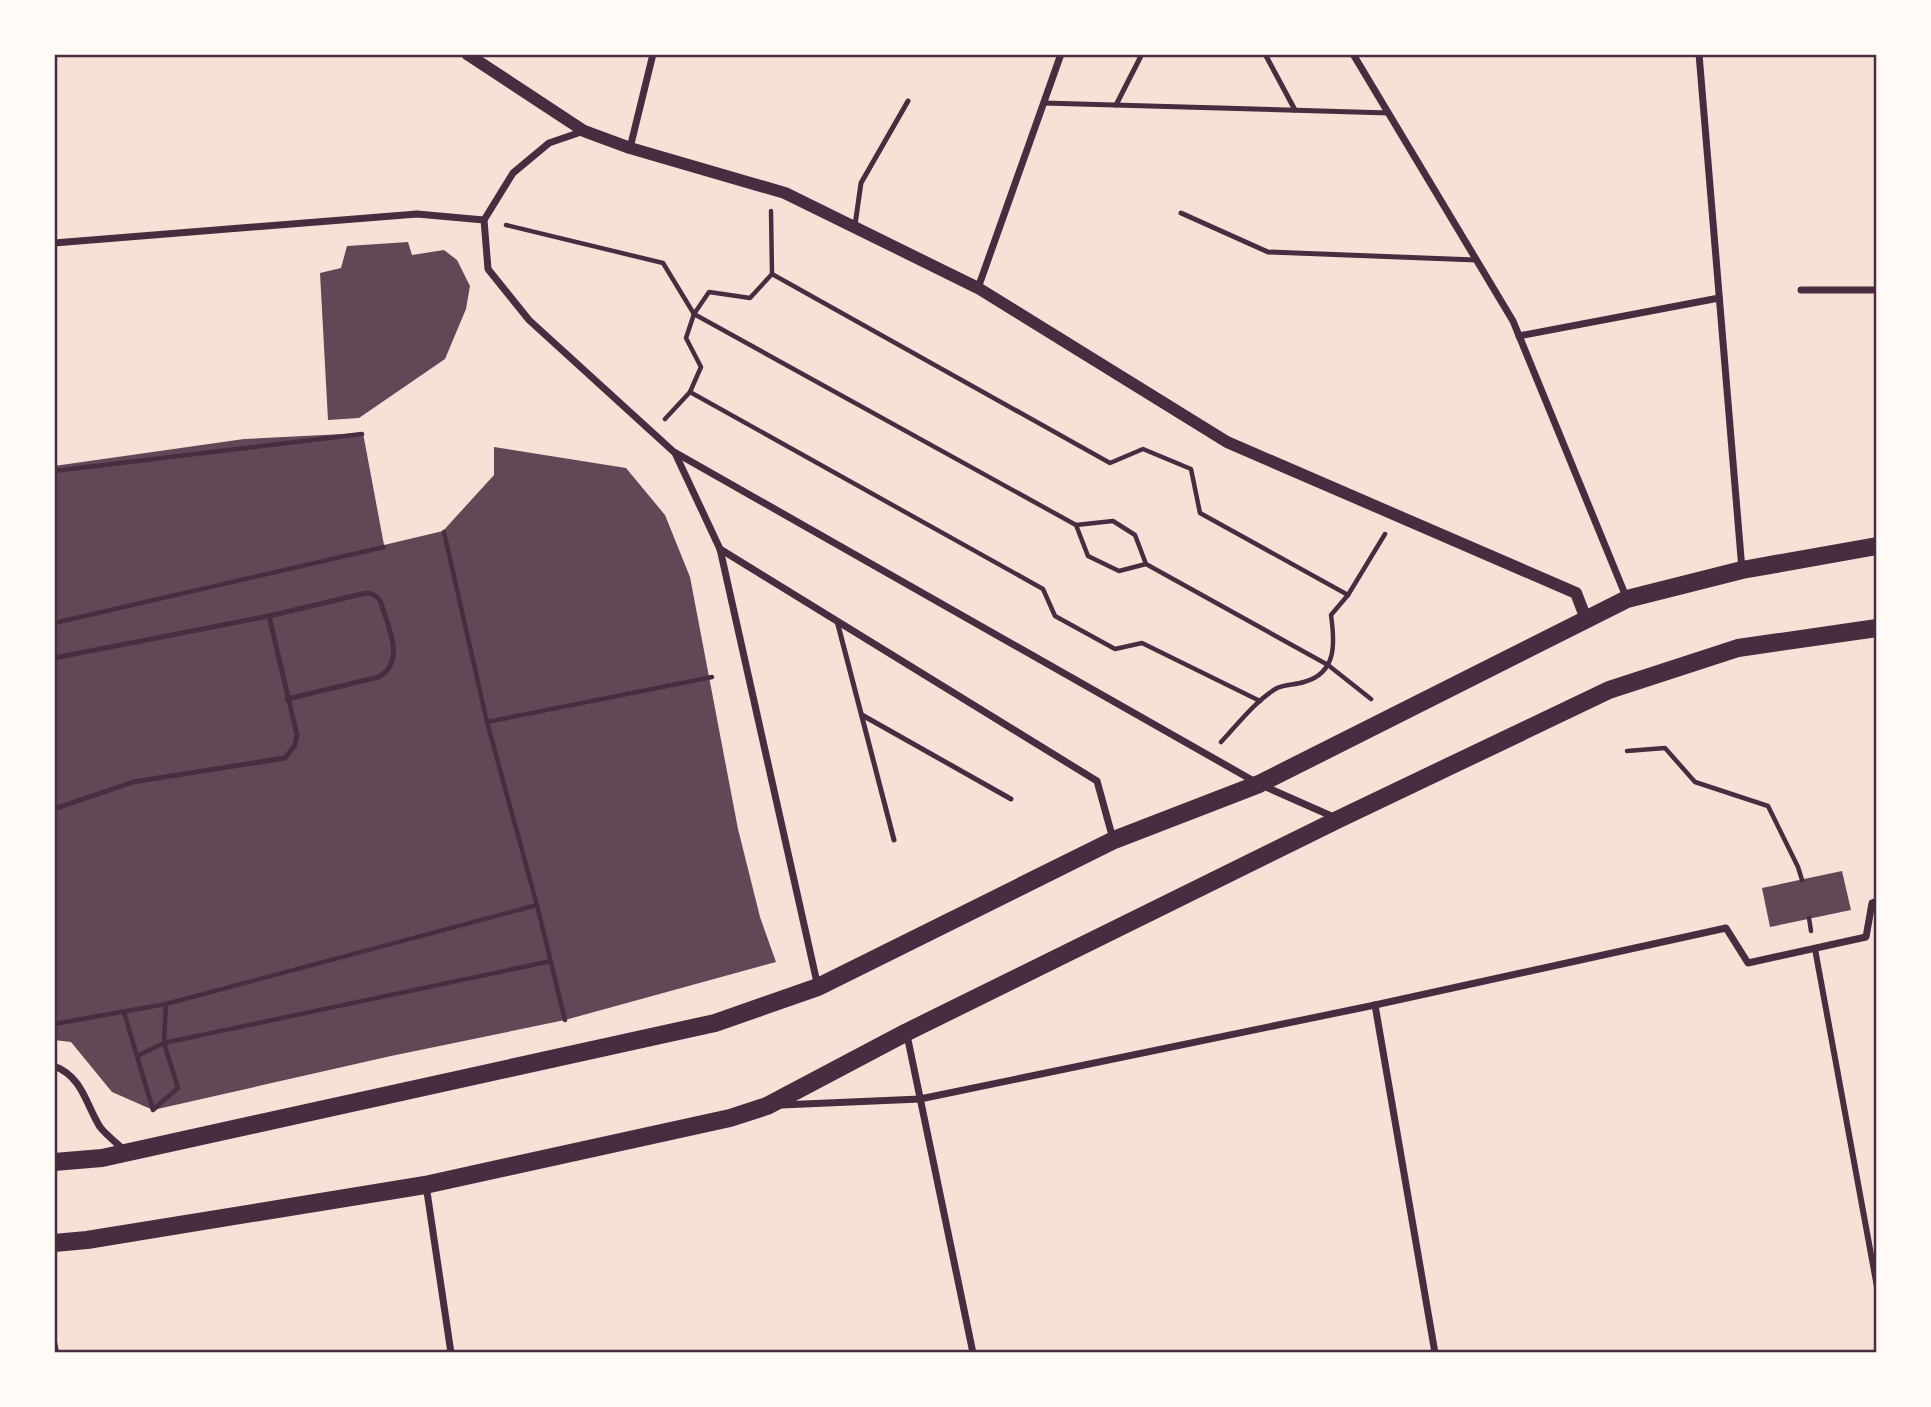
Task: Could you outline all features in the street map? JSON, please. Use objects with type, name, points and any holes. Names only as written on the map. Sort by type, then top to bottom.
[{"type":"main road","points":[[54,1163],[127,1153],[715,1023],[818,987],[1114,840],[1259,784],[1627,599],[1742,570],[1877,546]]},
{"type":"main road","points":[[54,1243],[87,1240],[425,1185],[730,1118],[767,1106],[907,1032],[1339,819],[1609,690],[1738,648],[1877,628]]},
{"type":"street","points":[[467,54],[584,131],[630,148],[785,193],[978,288],[1227,442],[1576,593],[1586,619]]},
{"type":"street","points":[[630,148],[653,54]]},
{"type":"street","points":[[978,288],[1062,54]]},
{"type":"street","points":[[1353,54],[1513,321],[1627,599]]},
{"type":"street","points":[[1699,54],[1742,570]]},
{"type":"street","points":[[584,131],[549,143],[513,173],[484,220],[488,269],[529,320],[675,453],[1259,784],[1339,819]]},
{"type":"street","points":[[54,243],[417,214],[484,220]]},
{"type":"street","points":[[1801,290],[1877,290]]},
{"type":"street","points":[[1519,336],[1719,298]]},
{"type":"street","points":[[675,453],[720,549],[818,987]]},
{"type":"street","points":[[720,549],[1097,781],[1114,840]]},
{"type":"street","points":[[767,1106],[920,1099],[1375,1005],[1726,928],[1748,963],[1866,937],[1872,903],[1877,901]]},
{"type":"street","points":[[1815,949],[1877,1287]]},
{"type":"street","points":[[1375,1005],[1435,1353]]},
{"type":"street","points":[[907,1032],[973,1353]]},
{"type":"street","points":[[54,1066],[61,1068],[85,1092],[101,1128],[127,1153]]},
{"type":"street","points":[[425,1185],[451,1353]]},
{"type":"lane","points":[[1116,105],[1142,54]]},
{"type":"lane","points":[[1265,54],[1295,110]]},
{"type":"lane","points":[[855,227],[861,183],[908,102]]},
{"type":"lane","points":[[1044,103],[1389,113]]},
{"type":"lane","points":[[1181,213],[1268,252],[1476,260]]},
{"type":"lane","points":[[54,658],[269,616],[369,592],[380,600],[395,652],[393,663],[387,672],[379,677],[287,699]]},
{"type":"lane","points":[[54,809],[133,782],[285,758],[295,745],[297,736],[269,616]]},
{"type":"lane","points":[[837,621],[894,840]]},
{"type":"lane","points":[[862,715],[1012,799]]},
{"type":"path","points":[[653,432],[690,392],[701,367],[687,338],[694,313],[709,292],[750,298],[772,274],[771,189]]},
{"type":"path","points":[[484,220],[663,263],[694,313],[1076,525],[1113,521],[1136,535],[1146,564],[1328,665],[1393,716]]},
{"type":"path","points":[[772,274],[1110,463],[1143,449],[1191,468],[1200,513],[1348,595]]},
{"type":"path","points":[[690,392],[1043,589],[1055,617],[1115,649],[1142,643],[1260,701]]},
{"type":"path","points":[[54,471],[362,435]]},
{"type":"path","points":[[1209,755],[1260,701],[1279,687],[1303,683],[1320,676],[1328,665],[1335,640],[1331,615],[1348,595],[1397,515]]},
{"type":"path","points":[[1076,525],[1088,556],[1119,571],[1146,564]]},
{"type":"path","points":[[444,532],[487,722],[565,1020]]},
{"type":"path","points":[[54,623],[384,547]]},
{"type":"path","points":[[487,722],[712,677]]},
{"type":"path","points":[[1627,751],[1665,748],[1695,782],[1768,806],[1802,880]]},
{"type":"path","points":[[54,1024],[166,1004],[537,905]]},
{"type":"path","points":[[137,1056],[164,1043],[551,961]]},
{"type":"path","points":[[124,1012],[153,1110],[178,1088],[164,1043],[166,1004]]},
{"type":"path","points":[[54,1338],[57,1353]]},
{"type":"building","points":[[408,242],[412,255],[444,250],[457,260],[470,286],[466,309],[445,359],[359,418],[328,420],[320,273],[341,268],[347,246]]},
{"type":"building","points":[[363,433],[384,545],[443,531],[494,475],[494,447],[626,468],[665,515],[690,577],[738,829],[760,917],[776,962],[565,1020],[153,1110],[112,1092],[71,1042],[54,1040],[54,466],[244,439]]},
{"type":"building","points":[[1842,871],[1851,910],[1770,927],[1762,888]]}]
